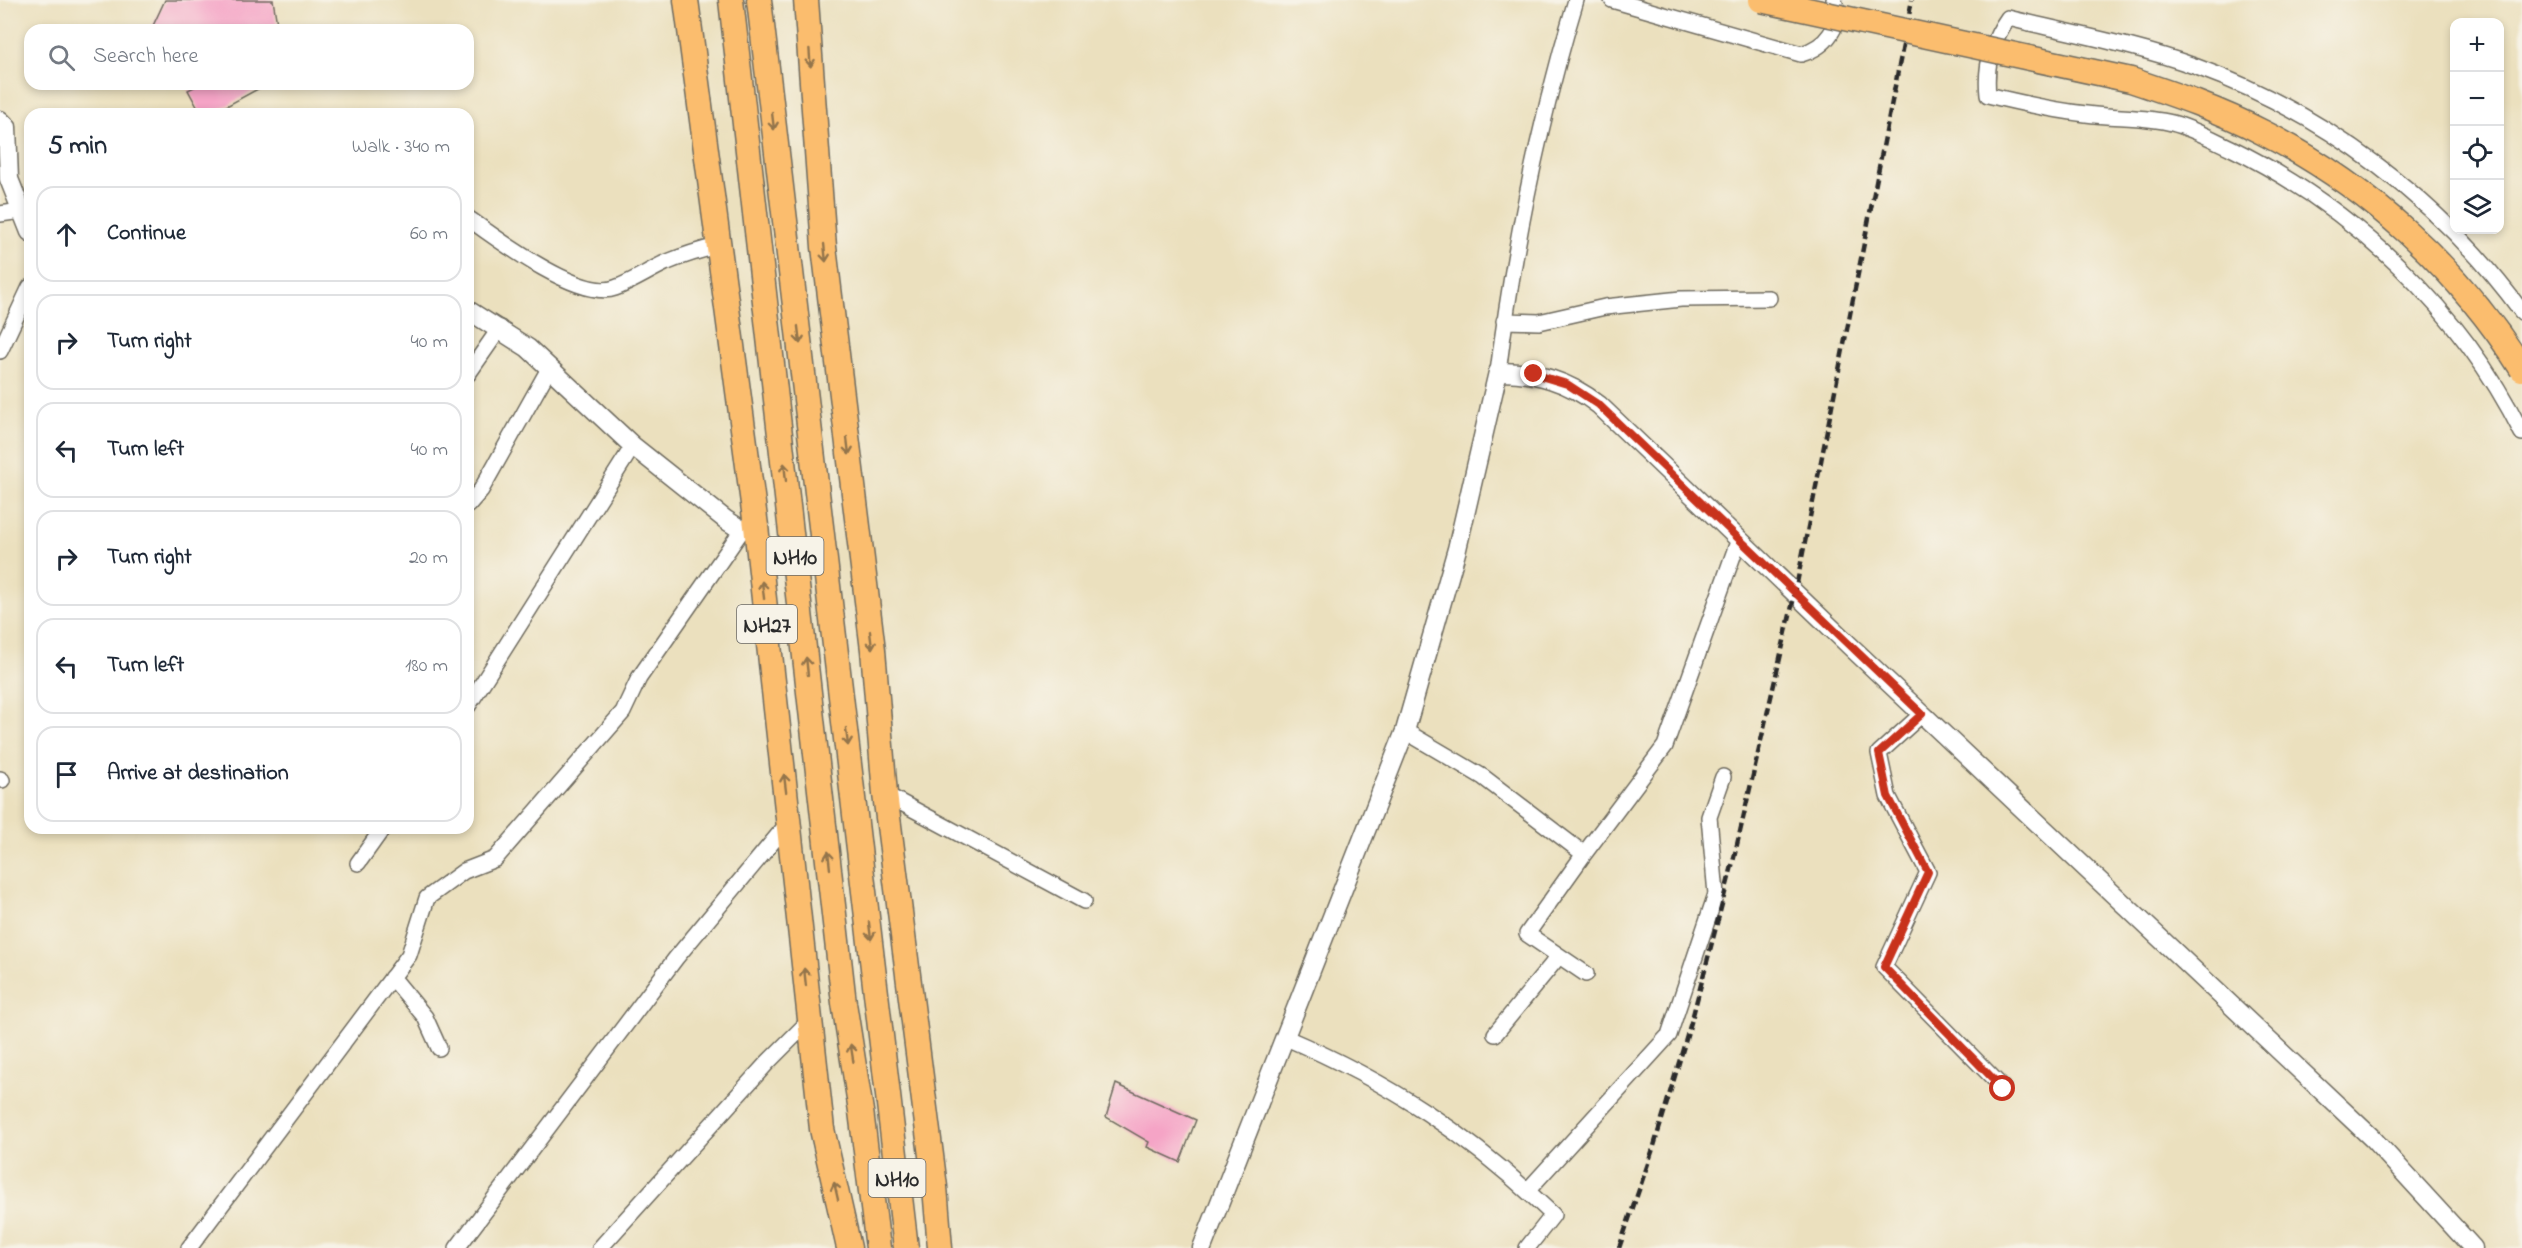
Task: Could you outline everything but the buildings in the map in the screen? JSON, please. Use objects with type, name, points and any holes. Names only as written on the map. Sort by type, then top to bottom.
[{"type":"highway","name":"NH27","points":[[686,0],[718,246],[749,528],[790,822],[822,1129],[849,1248]]},
{"type":"highway","name":"NH10","points":[[731,0],[844,1003],[861,1111],[878,1248]]},
{"type":"highway","name":"NH10","points":[[759,0],[906,1248]]},
{"type":"highway","points":[[806,0],[824,247],[873,650],[885,794],[935,1187],[940,1248]]},
{"type":"highway","points":[[1761,0],[2131,80],[2188,99],[2262,132],[2335,174],[2402,226],[2462,288],[2499,332],[2522,369]]},
{"type":"street","points":[[1202,1248],[1405,730],[1457,549],[1498,372],[1517,240],[1532,164],[1544,112],[1576,0]]},
{"type":"street","points":[[1612,0],[1802,54],[1820,46],[1832,31],[1837,13],[1834,0]]},
{"type":"street","points":[[2522,312],[2482,261],[2420,200],[2351,146],[2276,102],[2196,67],[2155,53],[2008,18],[2000,30],[1988,62],[1988,95],[2064,111],[2173,123],[2250,157],[2287,178],[2355,227],[2417,285],[2445,316],[2495,385],[2522,433]]},
{"type":"street","points":[[0,120],[7,127],[9,179],[24,218]]},
{"type":"street","points":[[0,214],[21,211]]},
{"type":"street","points":[[474,222],[498,240],[564,279],[591,290],[613,289],[666,263],[718,246]]},
{"type":"street","points":[[1504,321],[1539,322],[1605,308],[1671,300],[1769,298]]},
{"type":"street","points":[[0,351],[24,300]]},
{"type":"street","points":[[189,1248],[409,955],[427,898],[464,871],[495,859],[623,712],[639,678],[749,528],[726,520],[633,446],[528,348],[474,313]]},
{"type":"street","points":[[474,365],[500,328]]},
{"type":"street","points":[[474,498],[481,490],[550,367]]},
{"type":"street","points":[[1498,372],[1519,372],[1549,377],[1584,393],[1599,405],[1922,714],[2372,1138],[2473,1248]]},
{"type":"street","points":[[474,697],[633,446]]},
{"type":"street","points":[[1586,974],[1527,934],[1665,746],[1739,540]]},
{"type":"street","points":[[1922,714],[1879,753],[1888,796],[1928,872],[1884,967],[2003,1089]]},
{"type":"street","points":[[1405,730],[1483,777],[1584,854]]},
{"type":"street","points":[[1528,1190],[1669,1035],[1716,894],[1709,817],[1723,777]]},
{"type":"street","points":[[885,794],[1084,901]]},
{"type":"street","points":[[457,1248],[676,958],[790,822]]},
{"type":"street","points":[[358,863],[379,834]]},
{"type":"street","points":[[1495,1034],[1558,956]]},
{"type":"street","points":[[392,977],[425,1017],[439,1048]]},
{"type":"street","points":[[600,1248],[767,1063],[809,1021]]},
{"type":"street","points":[[1284,1037],[1328,1056],[1407,1098],[1482,1151],[1528,1190],[1554,1215],[1527,1248]]},
{"type":"railway","points":[[1619,1248],[1654,1146],[1692,1019],[1733,862],[1795,593],[1912,0]]},
{"type":"route","points":[[1534,374],[1567,384],[1584,393],[1599,405],[1922,714],[1879,753],[1888,796],[1928,872],[1884,967],[2003,1089]]}]
